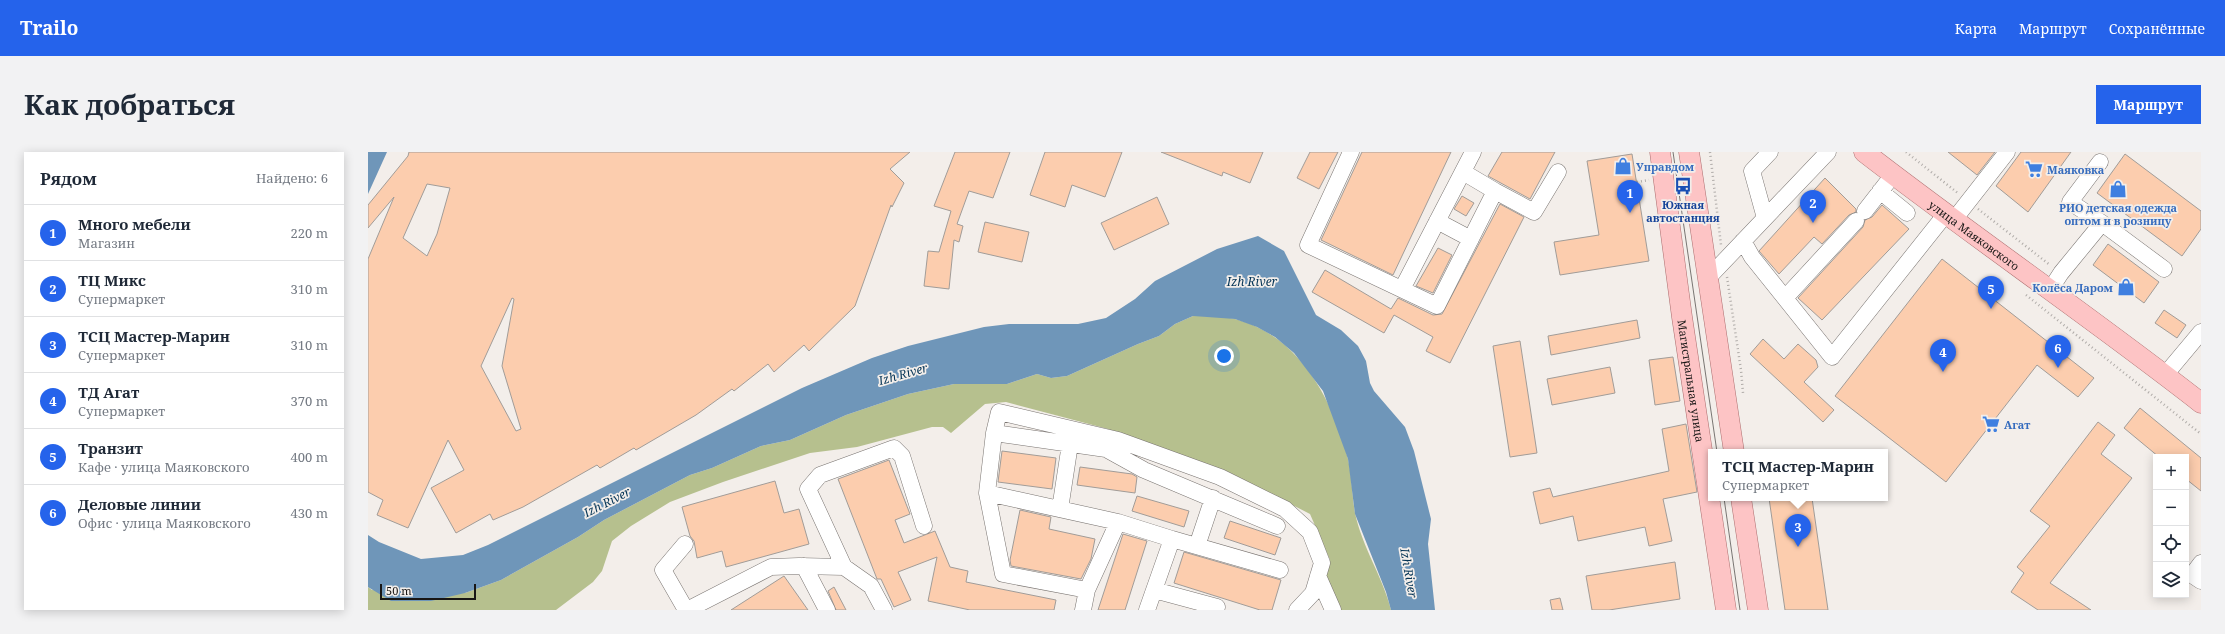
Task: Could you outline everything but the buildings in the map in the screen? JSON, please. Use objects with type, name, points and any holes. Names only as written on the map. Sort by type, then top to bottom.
[{"type":"main road","name":"Магистральная улица","points":[[1660,152],[1683,325],[1708,491]]},
{"type":"main road","points":[[1690,152],[1734,449]]},
{"type":"main road","name":"улица Маяковского","points":[[1864,152],[1949,218],[2050,290],[2201,403]]},
{"type":"main road","name":"Магистральная улица","points":[[1710,501],[1726,610]]},
{"type":"main road","points":[[1741,501],[1758,610]]},
{"type":"lane","points":[[1351,152],[1308,245],[1437,306],[1495,191]]},
{"type":"lane","points":[[1402,289],[1473,152]]},
{"type":"lane","points":[[1765,218],[1752,171],[1770,152]]},
{"type":"lane","points":[[1743,241],[1752,257],[1832,357],[1949,218],[1968,201],[2007,152]]},
{"type":"lane","points":[[1708,278],[1825,153]]},
{"type":"lane","points":[[2100,162],[2070,202],[2102,223],[2164,269]]},
{"type":"lane","points":[[1463,172],[1534,212],[1558,172]]},
{"type":"lane","points":[[1785,298],[1861,216],[1893,175]]},
{"type":"lane","points":[[1880,191],[1907,214]]},
{"type":"lane","points":[[1437,220],[1471,239]]},
{"type":"lane","points":[[2050,290],[2061,273],[2102,223]]},
{"type":"lane","points":[[2164,375],[2201,332]]},
{"type":"lane","points":[[1087,590],[1003,574],[987,493],[994,433],[999,412],[1118,440],[1220,477],[1285,509],[1310,532],[1322,563],[1313,593],[1297,610]]},
{"type":"lane","points":[[994,433],[1106,449],[1144,470],[1277,526]]},
{"type":"lane","points":[[1060,509],[1070,444]]},
{"type":"lane","points":[[884,610],[872,586],[844,567],[808,489],[820,475],[894,448],[902,456],[924,526]]},
{"type":"lane","points":[[987,493],[1118,522],[1280,570]]},
{"type":"lane","points":[[1197,546],[1213,498]]},
{"type":"lane","points":[[1084,610],[1087,590],[1118,522]]},
{"type":"lane","points":[[1147,610],[1172,539]]},
{"type":"lane","points":[[685,544],[662,570],[686,610],[771,567],[844,567]]},
{"type":"lane","points":[[2201,563],[2192,575],[2201,581]]},
{"type":"lane","points":[[804,566],[827,610]]},
{"type":"lane","points":[[1318,576],[1333,610]]},
{"type":"lane","points":[[1154,590],[1217,608]]},
{"type":"path","points":[[1710,152],[1724,261],[1741,370],[1743,401]]},
{"type":"path","points":[[1906,152],[2061,273]]},
{"type":"path","points":[[1637,182],[1651,179]]},
{"type":"green space","points":[[1193,316],[1230,318],[1258,327],[1278,339],[1295,355],[1310,373],[1323,393],[1333,414],[1341,437],[1348,459],[1358,526],[1383,586],[1391,610],[1340,610],[1324,577],[1330,560],[1310,514],[1238,477],[1131,440],[1108,429],[1006,402],[985,404],[951,433],[943,427],[932,427],[857,447],[810,453],[723,482],[670,502],[631,526],[612,541],[602,571],[593,582],[556,610],[368,610],[368,587],[372,590],[465,593],[501,580],[578,537],[604,520],[690,475],[712,468],[761,446],[790,440],[846,415],[908,394],[954,384],[1007,384],[1037,374],[1051,378],[1067,376],[1159,336],[1175,324]]},
{"type":"water","points":[[368,152],[387,152],[368,194]]},
{"type":"water","name":"Izh River","points":[[1258,236],[1284,251],[1316,315],[1341,330],[1358,346],[1366,361],[1370,383],[1374,391],[1405,427],[1414,451],[1431,519],[1428,544],[1435,610],[1391,610],[1386,592],[1355,514],[1348,459],[1323,391],[1294,353],[1275,337],[1257,327],[1235,319],[1193,316],[1175,324],[1159,336],[1067,376],[1051,378],[1037,374],[1007,384],[954,384],[908,394],[846,415],[790,440],[761,446],[712,468],[690,475],[604,520],[578,537],[501,580],[465,593],[431,601],[391,601],[368,587],[368,535],[379,542],[421,559],[463,555],[488,545],[802,388],[872,358],[908,346],[984,327],[1009,324],[1078,324],[1106,318],[1135,299],[1155,281],[1217,249]]},
{"type":"tram line","points":[[1673,152],[1717,449]]},
{"type":"tram line","points":[[1724,501],[1740,610]]},
{"type":"place","name":"Управдом","points":[[1623,166]]},
{"type":"place","name":"Маяковка","points":[[2034,169]]},
{"type":"place","name":"Южная автостанция","points":[[1683,186]]},
{"type":"place","name":"РИО детская одежда оптом и в розницу","points":[[2118,189]]},
{"type":"place","name":"Много мебели","points":[[1630,213]]},
{"type":"place","name":"ТЦ Микс","points":[[1813,223]]},
{"type":"place","name":"Колёса Даром","points":[[2126,287]]},
{"type":"place","name":"Транзит","points":[[1991,309]]},
{"type":"place","name":"Деловые линии","points":[[2058,368]]},
{"type":"place","name":"ТД Агат","points":[[1943,372]]},
{"type":"place","name":"Агат","points":[[1991,424]]},
{"type":"place","name":"ТСЦ Мастер-Марин","points":[[1798,547]]}]
